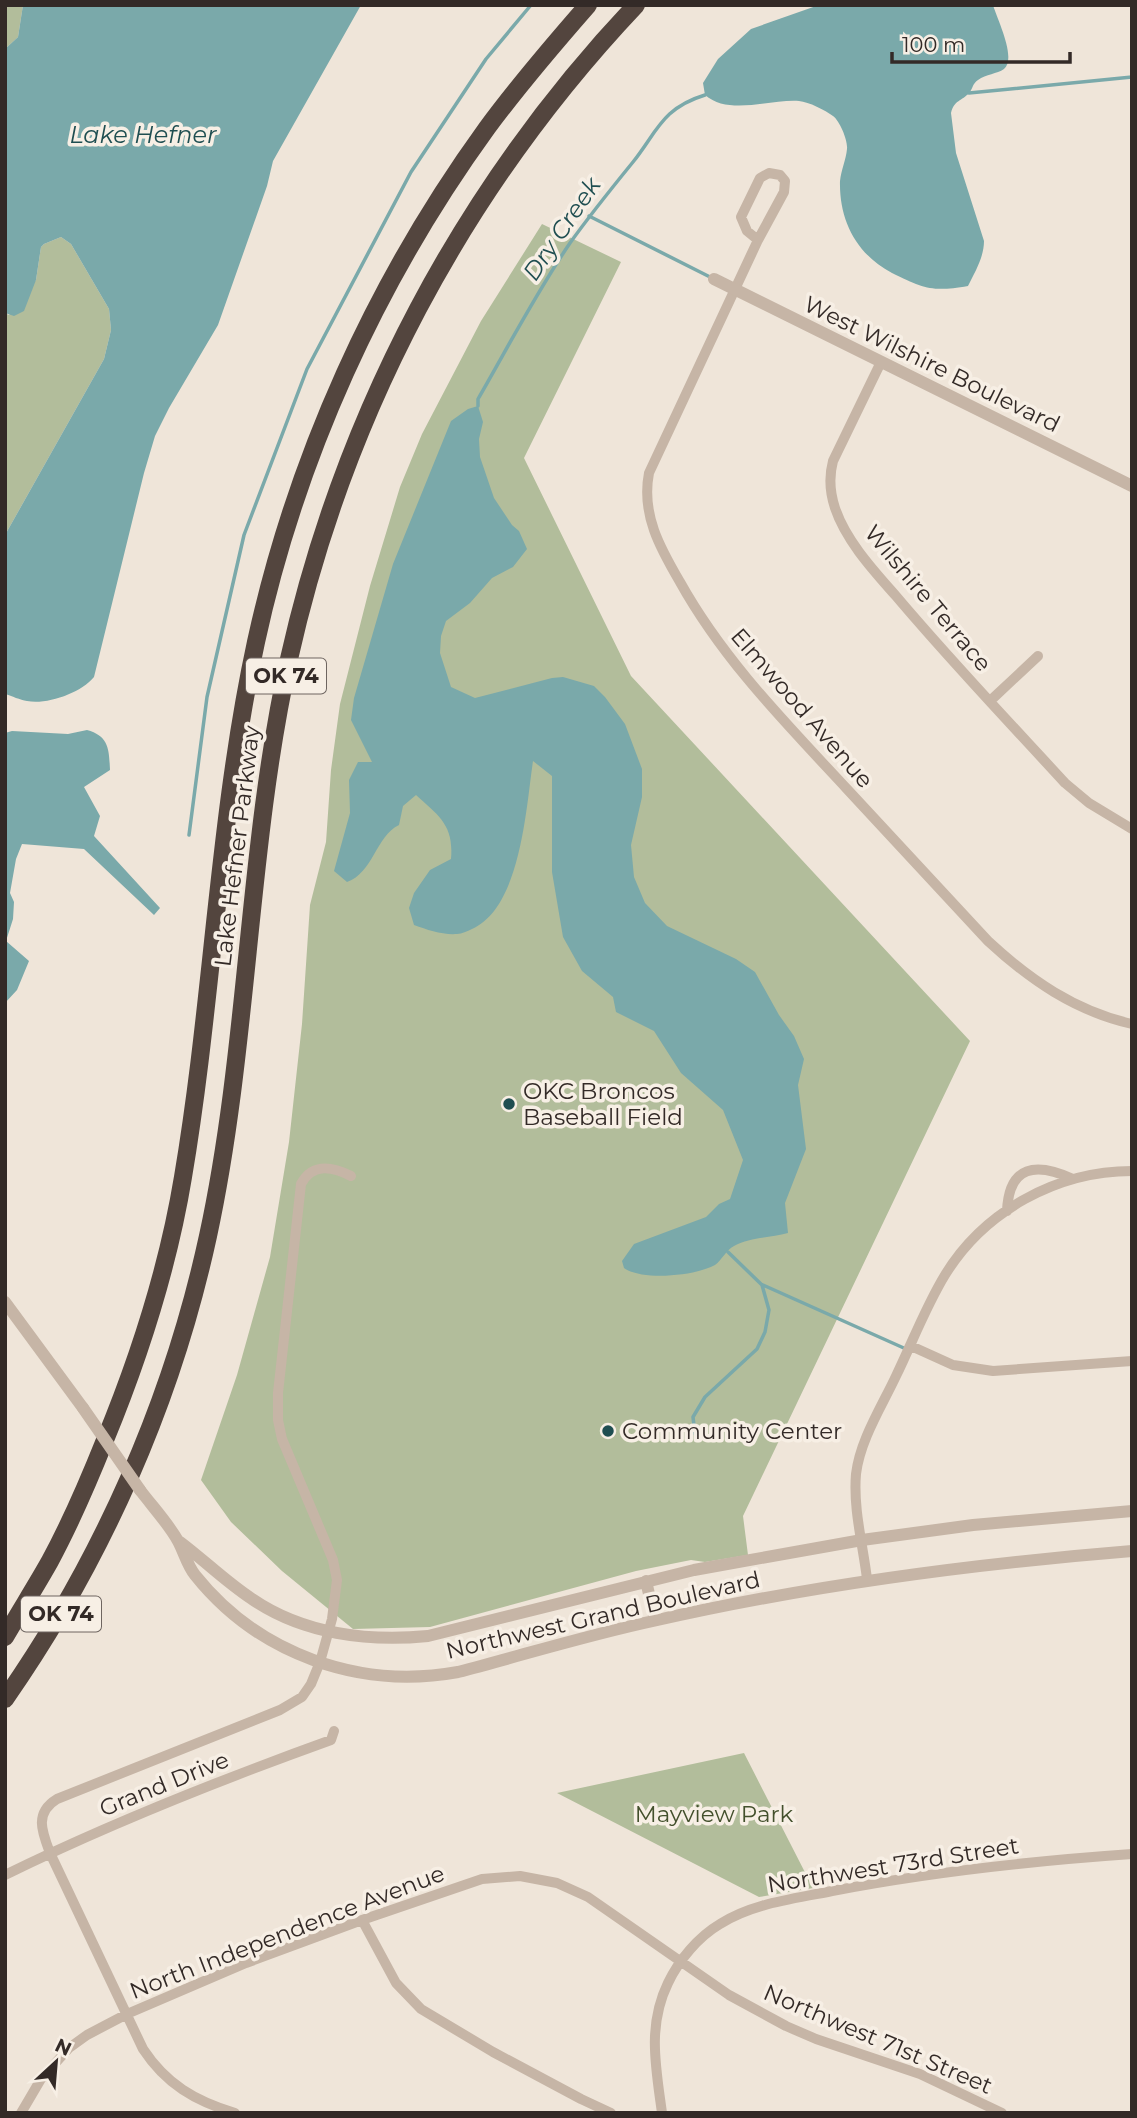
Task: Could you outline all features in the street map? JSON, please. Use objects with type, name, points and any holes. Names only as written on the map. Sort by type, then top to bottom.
[{"type":"highway","name":"Lake Hefner Parkway","points":[[5,1637],[51,1559],[88,1483],[134,1370],[158,1292],[185,1168],[233,774],[246,690],[268,592],[301,484],[354,354],[414,240],[486,129],[588,5]]},
{"type":"highway","name":"Lake Hefner Parkway","points":[[5,1699],[62,1613],[107,1525],[158,1410],[188,1316],[209,1234],[226,1134],[263,825],[284,686],[317,553],[351,451],[369,407],[415,313],[467,222],[535,124],[636,5]]},
{"type":"street","name":"Elmwood Avenue","points":[[758,240],[747,231],[741,217],[761,178],[769,173],[780,175],[785,181],[784,192],[758,240],[649,473],[646,498],[648,514],[665,556],[704,624],[746,680],[988,941],[1014,965],[1053,993],[1096,1013],[1132,1024]]},
{"type":"street","name":"West Wilshire Boulevard","points":[[714,279],[1132,486]]},
{"type":"street","name":"Wilshire Terrace","points":[[881,362],[833,461],[830,475],[835,508],[846,531],[875,571],[1065,783],[1089,803],[1132,829]]},
{"type":"street","name":"Wilshire Terrace","points":[[990,701],[1038,656]]},
{"type":"street","points":[[234,2113],[195,2099],[163,2076],[143,2049],[50,1853],[40,1823],[50,1803],[295,1702],[308,1690],[329,1632],[337,1580],[282,1439],[276,1407],[301,1184],[309,1174],[319,1168],[333,1168],[351,1176]]},
{"type":"street","points":[[1007,1211],[1010,1187],[1023,1173],[1041,1168],[1054,1170],[1073,1179]]},
{"type":"street","points":[[867,1579],[857,1507],[857,1472],[869,1435],[937,1290],[954,1263],[980,1233],[1035,1193],[1073,1179],[1105,1172],[1132,1171]]},
{"type":"street","name":"Northwest Grand Boulevard","points":[[5,1302],[177,1539],[192,1572],[230,1612],[282,1648],[320,1662],[378,1676],[434,1676],[655,1620],[867,1579],[1016,1561],[1132,1551]]},
{"type":"street","points":[[911,1346],[953,1365],[993,1371],[1132,1361]]},
{"type":"street","name":"Northwest Grand Boulevard","points":[[177,1539],[254,1601],[292,1620],[329,1632],[386,1638],[428,1636],[694,1570],[862,1540],[974,1525],[1132,1511]]},
{"type":"street","points":[[646,1581],[655,1620]]},
{"type":"street","name":"Grand Drive","points":[[5,1875],[201,1788],[331,1740],[334,1731]]},
{"type":"street","name":"Northwest 73rd Street","points":[[662,2113],[653,2052],[662,1995],[681,1962],[707,1933],[721,1923],[761,1906],[885,1881],[946,1872],[1132,1854]]},
{"type":"street","name":"Northwest 71st Street","points":[[482,1879],[539,1878],[574,1889],[729,1995],[786,2026],[816,2039],[920,2074],[1002,2113]]},
{"type":"street","name":"North Independence Avenue","points":[[21,2113],[41,2079],[69,2048],[87,2035],[127,2014],[246,1963],[482,1879]]},
{"type":"street","points":[[362,1920],[396,1983],[421,2009],[493,2052],[611,2113]]},
{"type":"green space","points":[[5,5],[23,5],[18,37],[5,49]]},
{"type":"green space","points":[[542,224],[621,262],[524,458],[631,676],[970,1041],[743,1516],[748,1555],[705,1562],[691,1560],[636,1571],[430,1627],[353,1629],[282,1571],[231,1522],[201,1480],[237,1375],[270,1257],[289,1142],[302,1024],[310,905],[326,842],[331,770],[340,704],[370,586],[400,487],[422,434],[481,321]]},
{"type":"green space","points":[[61,237],[71,244],[109,309],[111,330],[104,359],[5,535],[5,313],[9,315],[36,280],[41,247]]},
{"type":"green space","name":"Mayview Park","points":[[744,1753],[813,1888],[759,1897],[557,1793]]},
{"type":"water","name":"Lake Hefner","points":[[23,5],[361,5],[273,161],[267,186],[218,325],[155,436],[94,677],[72,693],[35,702],[5,694],[5,535],[104,359],[111,330],[109,309],[71,244],[61,237],[41,247],[36,280],[24,311],[14,316],[5,313],[5,49],[18,37]]},
{"type":"water","points":[[819,5],[993,5],[1007,48],[1007,64],[1001,71],[984,76],[976,82],[969,93],[956,103],[951,113],[956,153],[984,241],[981,259],[968,286],[937,289],[912,283],[879,265],[859,246],[847,222],[840,195],[847,145],[841,127],[833,116],[799,101],[738,106],[726,105],[705,95],[703,83],[718,59],[751,29]]},
{"type":"water","points":[[478,406],[483,422],[479,439],[480,457],[494,498],[519,531],[527,549],[513,567],[492,578],[470,603],[446,621],[441,636],[440,653],[451,687],[475,698],[563,677],[594,686],[605,697],[625,724],[642,769],[642,797],[631,845],[634,877],[645,903],[667,926],[736,959],[755,972],[794,1036],[804,1059],[798,1085],[806,1149],[785,1203],[788,1233],[740,1243],[715,1265],[695,1272],[669,1276],[643,1275],[624,1268],[622,1261],[634,1244],[706,1217],[719,1204],[730,1199],[743,1160],[723,1110],[681,1073],[654,1031],[616,1012],[613,997],[582,971],[563,937],[552,872],[552,776],[533,761],[524,829],[511,879],[501,900],[488,917],[472,929],[459,934],[446,934],[414,925],[409,908],[414,893],[430,870],[451,859],[447,829],[432,809],[416,795],[403,806],[399,825],[385,837],[363,871],[347,882],[334,871],[350,813],[349,780],[358,762],[372,762],[351,720],[354,698],[393,564],[451,421],[468,409]]},
{"type":"water","points":[[87,730],[104,740],[110,762],[110,770],[84,787],[100,816],[94,836],[160,908],[154,915],[84,849],[22,844],[16,859],[10,893],[14,902],[13,919],[6,941],[29,961],[17,990],[5,1003],[5,733],[12,731],[68,734]]},
{"type":"waterway","points":[[189,835],[207,697],[244,535],[307,369],[411,172],[486,59],[531,5]]},
{"type":"waterway","points":[[969,93],[1132,77]]},
{"type":"waterway","name":"Dry Creek","points":[[478,406],[478,399],[523,320],[578,233],[662,122],[679,107],[705,95]]},
{"type":"waterway","points":[[589,216],[712,278]]},
{"type":"waterway","points":[[695,1434],[693,1417],[705,1397],[757,1349],[765,1332],[769,1310],[762,1285],[728,1252]]},
{"type":"waterway","points":[[763,1285],[906,1349]]},
{"type":"place","name":"OKC Broncos Baseball Field","points":[[509,1104]]},
{"type":"place","name":"Community Center","points":[[608,1431]]}]
